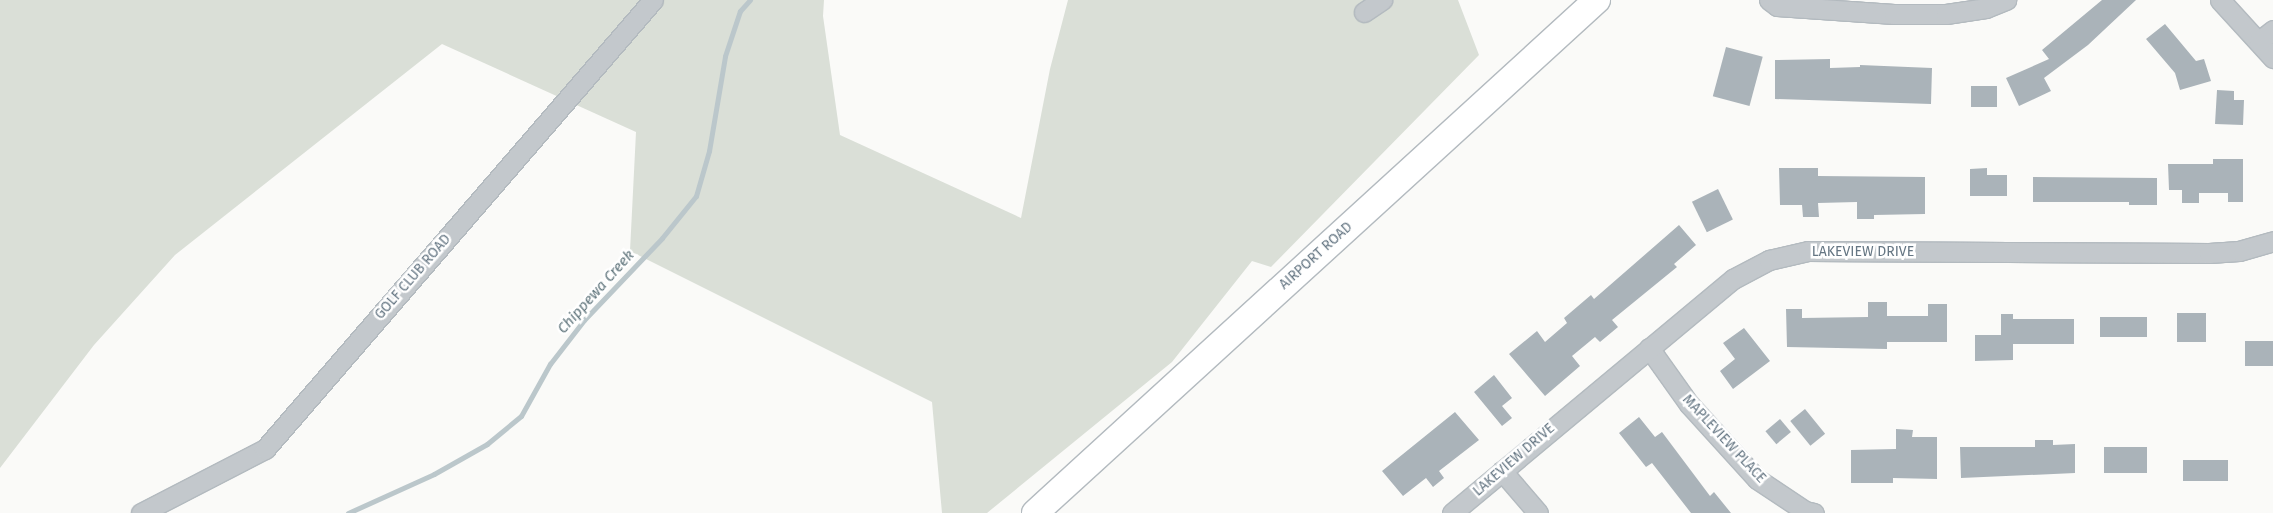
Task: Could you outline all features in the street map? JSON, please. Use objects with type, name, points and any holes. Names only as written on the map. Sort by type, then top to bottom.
[{"type":"main road","name":"AIRPORT ROAD","points":[[1035,513],[1597,0]]},
{"type":"street","name":"GOLF CLUB ROAD","points":[[141,513],[265,449],[653,0]]},
{"type":"street","points":[[1364,12],[1382,0]]},
{"type":"street","points":[[1769,0],[1777,6],[1894,14],[1946,14],[1986,8],[2006,0]]},
{"type":"street","points":[[2220,0],[2266,36],[2273,58]]},
{"type":"street","name":"LAKEVIEW DRIVE","points":[[1452,513],[1733,279],[1769,260],[1808,252],[2209,253],[2239,251],[2273,241]]},
{"type":"street","name":"MAPLEVIEW PLACE","points":[[1649,348],[1689,404],[1757,478],[1805,511],[1814,513]]},
{"type":"street","points":[[1502,471],[1538,513]]},
{"type":"shaded area","points":[[0,0],[824,0],[823,16],[840,135],[1021,218],[1050,69],[1068,0],[1458,0],[1479,55],[1271,267],[1252,261],[1172,362],[987,513],[942,513],[932,402],[630,251],[636,132],[442,44],[175,255],[94,345],[0,468]]},
{"type":"building","points":[[2102,0],[2136,0],[2088,45],[2044,78],[2051,91],[2019,106],[2006,78],[2049,59],[2042,50]]},
{"type":"building","points":[[2165,24],[2196,61],[2204,59],[2211,81],[2180,90],[2175,73],[2146,39]]},
{"type":"building","points":[[1726,47],[1763,57],[1750,106],[1713,96]]},
{"type":"building","points":[[1830,59],[1830,68],[1860,67],[1860,65],[1932,68],[1931,104],[1775,99],[1775,60]]},
{"type":"building","points":[[1971,86],[1997,86],[1997,107],[1971,107]]},
{"type":"building","points":[[2217,90],[2234,91],[2234,100],[2244,100],[2243,125],[2215,124]]},
{"type":"building","points":[[2213,159],[2243,159],[2243,202],[2228,202],[2228,193],[2199,193],[2199,203],[2182,203],[2182,190],[2169,190],[2168,164],[2213,164]]},
{"type":"building","points":[[1779,168],[1818,168],[1818,176],[1925,177],[1925,214],[1874,215],[1874,219],[1857,219],[1857,202],[1818,203],[1819,217],[1803,217],[1802,205],[1780,205]]},
{"type":"building","points":[[1987,168],[1987,175],[2007,175],[2007,196],[1970,196],[1970,169]]},
{"type":"building","points":[[2033,177],[2157,178],[2157,205],[2129,205],[2129,202],[2033,202]]},
{"type":"building","points":[[1718,189],[1733,220],[1707,232],[1692,202]]},
{"type":"building","points":[[1679,225],[1696,245],[1674,264],[1677,267],[1612,320],[1618,327],[1600,342],[1595,337],[1572,356],[1580,366],[1545,396],[1509,354],[1537,331],[1545,342],[1567,323],[1564,318],[1591,295],[1594,299]]},
{"type":"building","points":[[1868,302],[1887,302],[1887,316],[1928,316],[1928,304],[1947,304],[1947,342],[1887,342],[1887,349],[1787,347],[1786,309],[1802,309],[1802,318],[1868,317]]},
{"type":"building","points":[[2177,313],[2206,313],[2206,342],[2177,342]]},
{"type":"building","points":[[2001,314],[2013,314],[2013,319],[2074,319],[2074,344],[2013,344],[2013,360],[1975,361],[1975,335],[2001,335]]},
{"type":"building","points":[[2100,317],[2147,317],[2147,337],[2100,337]]},
{"type":"building","points":[[1744,328],[1770,361],[1733,389],[1720,371],[1735,359],[1723,343]]},
{"type":"building","points":[[2245,341],[2273,341],[2273,366],[2245,366]]},
{"type":"building","points":[[1494,375],[1512,398],[1502,406],[1512,418],[1502,426],[1474,392]]},
{"type":"building","points":[[1805,409],[1825,434],[1810,446],[1790,421]]},
{"type":"building","points":[[1455,412],[1479,440],[1439,471],[1444,478],[1433,487],[1426,478],[1403,496],[1382,471]]},
{"type":"building","points":[[1639,417],[1655,437],[1662,432],[1710,496],[1714,492],[1731,513],[1691,513],[1652,463],[1646,467],[1619,433]]},
{"type":"building","points":[[1780,419],[1791,432],[1776,444],[1765,431]]},
{"type":"building","points":[[1896,429],[1913,430],[1912,437],[1937,437],[1937,479],[1893,478],[1893,483],[1851,483],[1851,450],[1896,449]]},
{"type":"building","points":[[2035,440],[2053,440],[2053,445],[2075,444],[2075,473],[1961,478],[1960,447],[2035,447]]},
{"type":"building","points":[[2104,447],[2147,447],[2147,473],[2104,473]]},
{"type":"building","points":[[2183,460],[2228,460],[2228,481],[2183,481]]},
{"type":"waterway","name":"Chippewa Creek","points":[[348,513],[434,474],[487,444],[521,416],[550,364],[584,320],[662,238],[696,196],[709,151],[725,56],[740,11],[750,0]]}]
